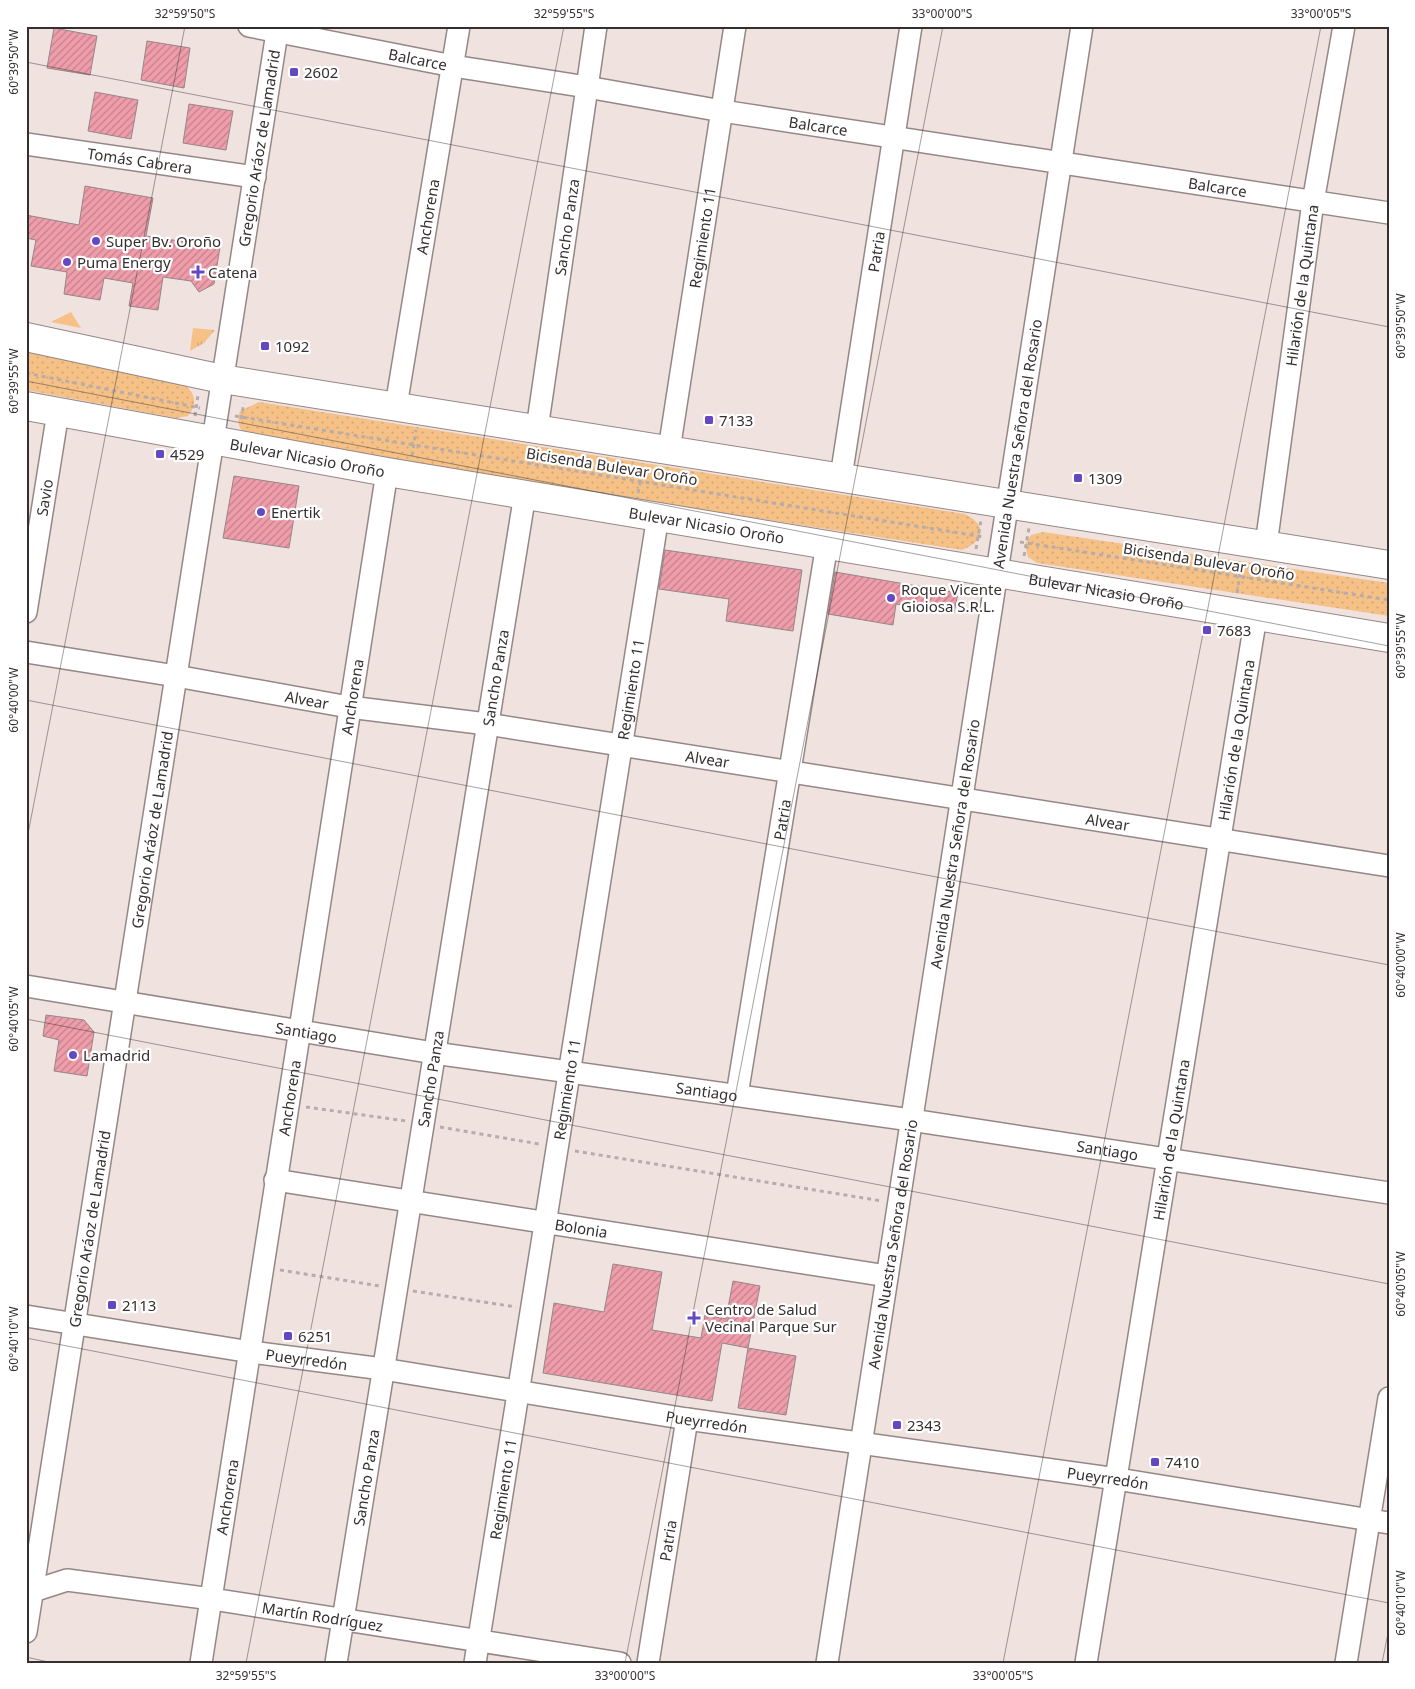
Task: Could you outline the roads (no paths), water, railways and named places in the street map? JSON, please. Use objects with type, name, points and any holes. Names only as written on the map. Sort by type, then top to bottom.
[{"type":"main road","points":[[26,337],[224,379],[1389,565]]},
{"type":"main road","name":"Bulevar Nicasio Oroño","points":[[26,406],[213,442],[397,474],[1389,638]]},
{"type":"street","name":"Balcarce","points":[[249,26],[278,28],[453,66],[722,111],[1061,165],[1389,213]]},
{"type":"street","name":"Anchorena","points":[[408,408],[459,26]]},
{"type":"street","name":"Sancho Panza","points":[[537,429],[596,26]]},
{"type":"street","name":"Regimiento 11","points":[[658,448],[722,111],[735,26]]},
{"type":"street","name":"Patria","points":[[841,477],[911,26]]},
{"type":"street","name":"Avenida Nuestra Señora del Rosario","points":[[826,1663],[1082,26]]},
{"type":"street","name":"Hilarión de la Quintana","points":[[1255,544],[1344,26]]},
{"type":"street","name":"Gregorio Aráoz de Lamadrid","points":[[26,1632],[29,1591],[76,1322],[278,28]]},
{"type":"street","name":"Tomás Cabrera","points":[[26,144],[255,177]]},
{"type":"street","name":"Savio","points":[[26,612],[58,412]]},
{"type":"street","name":"Anchorena","points":[[201,1663],[251,1352],[275,1180],[349,707],[397,474]]},
{"type":"street","name":"Sancho Panza","points":[[336,1663],[524,494]]},
{"type":"street","name":"Regimiento 11","points":[[475,1663],[621,745],[646,514]]},
{"type":"street","name":"Patria","points":[[737,1095],[827,544]]},
{"type":"street","name":"Hilarión de la Quintana","points":[[1086,1663],[1220,839],[1245,614]]},
{"type":"street","name":"Alvear","points":[[26,652],[176,676],[349,707],[487,724],[1389,866]]},
{"type":"street","name":"Santiago","points":[[26,986],[434,1053],[911,1120],[1389,1192]]},
{"type":"street","name":"Bolonia","points":[[275,1180],[887,1276]]},
{"type":"street","name":"Pueyrredón","points":[[26,1316],[76,1322],[251,1352],[383,1369],[687,1419],[1117,1479],[1379,1521]]},
{"type":"street","points":[[1346,1663],[1379,1521],[1389,1398]]},
{"type":"street","name":"Patria","points":[[648,1663],[687,1419]]},
{"type":"street","name":"Martín Rodríguez","points":[[29,1591],[66,1580],[212,1599],[342,1621],[620,1663]]},
{"type":"place","name":"2602","points":[[294,72]]},
{"type":"place","name":"Super Bv. Oroño","points":[[96,241]]},
{"type":"place","name":"Puma Energy","points":[[67,262]]},
{"type":"place","name":"Catena","points":[[198,272]]},
{"type":"place","name":"1092","points":[[265,346]]},
{"type":"place","name":"7133","points":[[709,420]]},
{"type":"place","name":"4529","points":[[160,454]]},
{"type":"place","name":"1309","points":[[1078,478]]},
{"type":"place","name":"Enertik","points":[[261,512]]},
{"type":"place","name":"Roque Vicente Gioiosa S.R.L.","points":[[891,598]]},
{"type":"place","name":"7683","points":[[1207,630]]},
{"type":"place","name":"Lamadrid","points":[[73,1055]]},
{"type":"place","name":"2113","points":[[112,1305]]},
{"type":"place","name":"Centro de Salud Vecinal Parque Sur","points":[[694,1318]]},
{"type":"place","name":"6251","points":[[288,1336]]},
{"type":"place","name":"2343","points":[[897,1425]]},
{"type":"place","name":"7410","points":[[1155,1462]]}]
